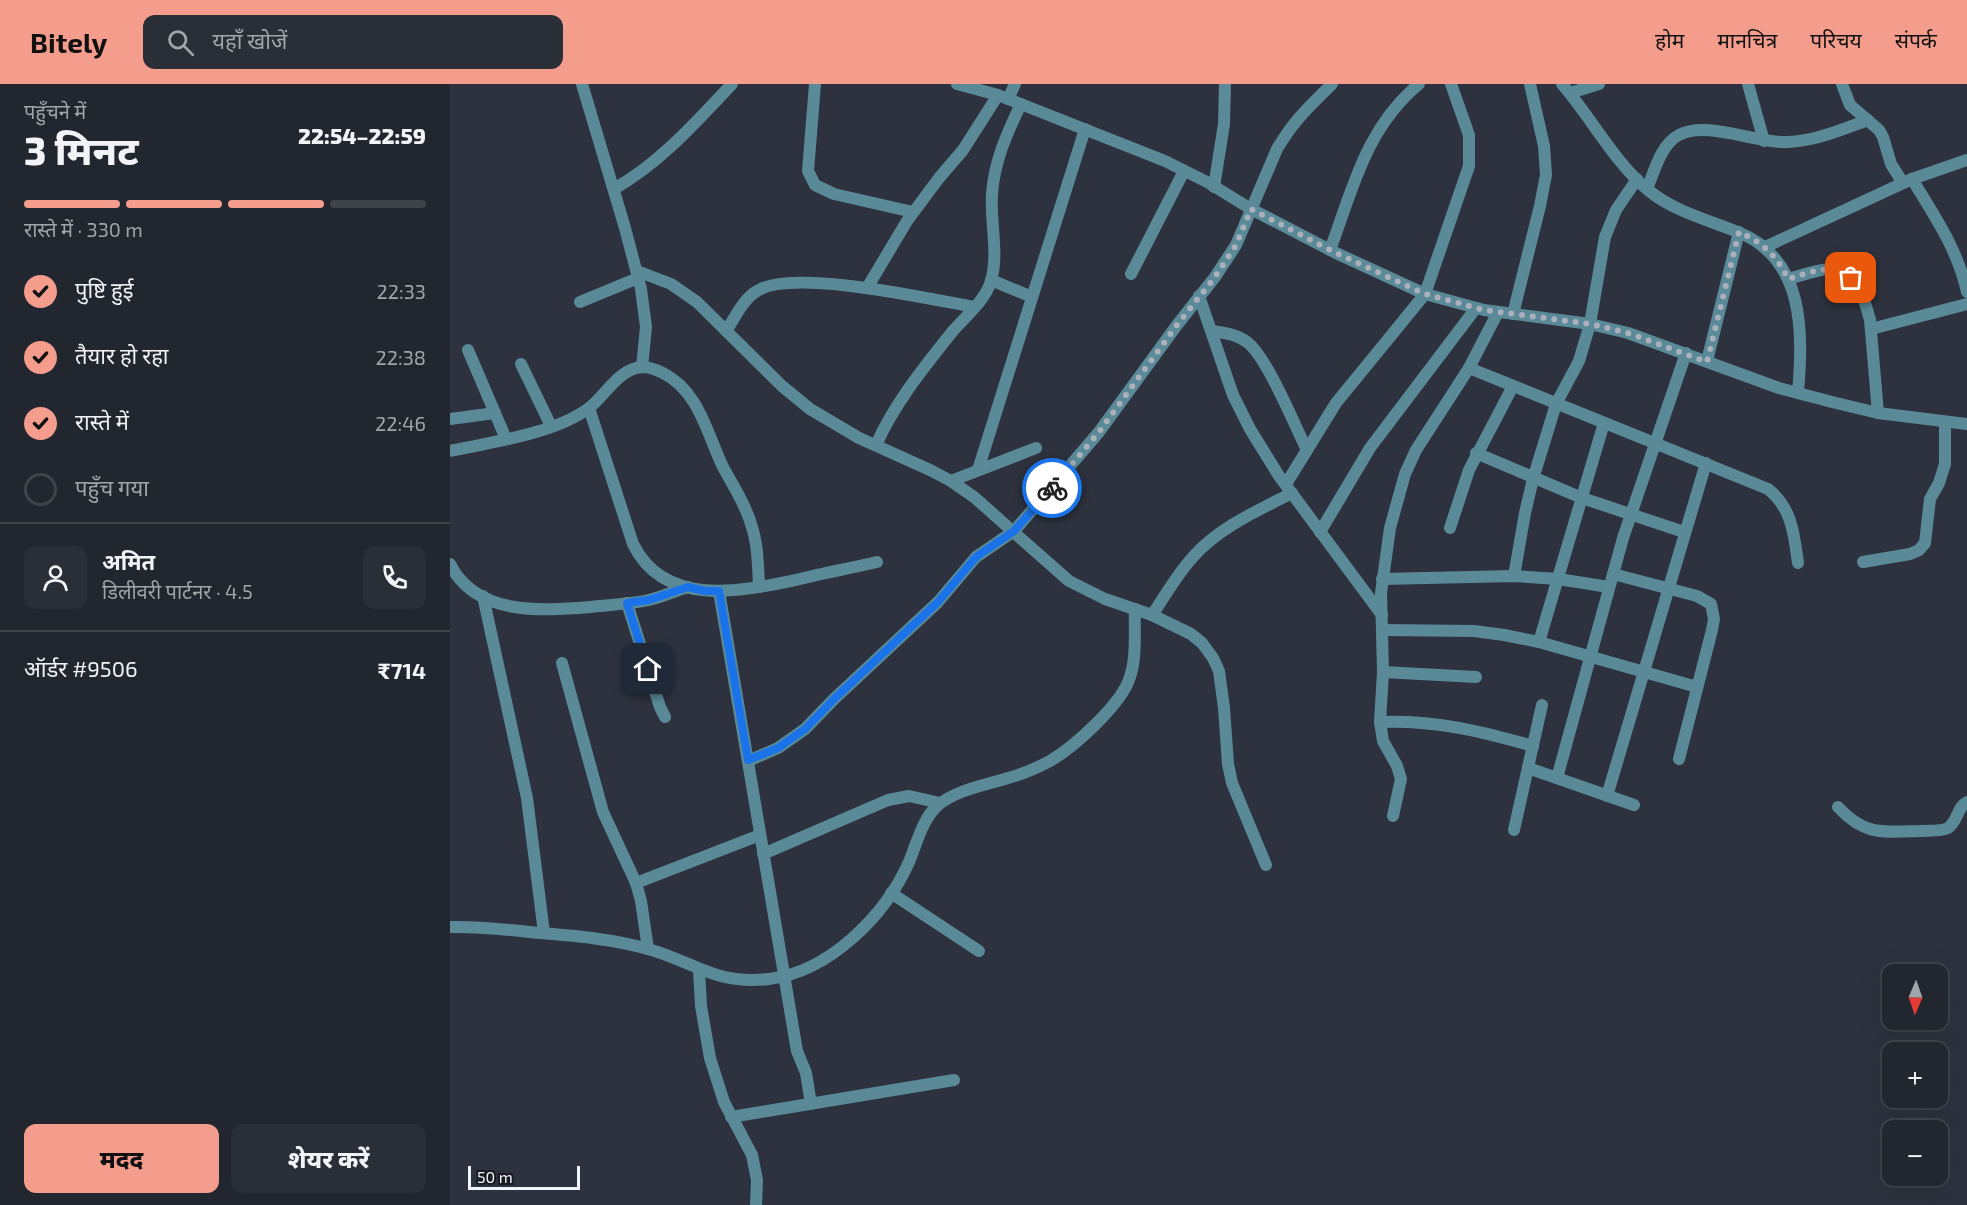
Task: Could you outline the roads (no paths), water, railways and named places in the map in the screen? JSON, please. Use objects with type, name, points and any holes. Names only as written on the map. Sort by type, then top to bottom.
[{"type":"street","points":[[582,84],[638,274],[646,327],[642,367]]},
{"type":"street","points":[[614,189],[636,176],[664,154],[732,84]]},
{"type":"street","points":[[814,84],[808,171],[815,185],[834,194],[913,212]]},
{"type":"street","points":[[957,84],[1003,97],[1165,161],[1330,250],[1425,294],[1476,308],[1590,324],[1628,333],[1779,388],[1878,413],[1967,424]]},
{"type":"street","points":[[867,288],[913,212],[1015,84]]},
{"type":"street","points":[[1214,187],[1224,124],[1225,84]]},
{"type":"street","points":[[748,760],[778,748],[805,729],[938,602],[976,557],[1014,531],[1099,432],[1215,277],[1236,245],[1284,137],[1302,112],[1332,84]]},
{"type":"street","points":[[1330,250],[1374,137],[1402,98],[1419,84]]},
{"type":"street","points":[[1152,615],[1180,572],[1204,546],[1289,489],[1307,450],[1352,382],[1425,294],[1469,166],[1468,135],[1450,84]]},
{"type":"street","points":[[1513,314],[1546,174],[1544,146],[1530,84]]},
{"type":"street","points":[[1599,84],[1566,89],[1637,179],[1661,199],[1756,240],[1782,267],[1788,279],[1800,323],[1802,341],[1798,393]]},
{"type":"street","points":[[1748,84],[1764,141]]},
{"type":"street","points":[[1842,84],[1851,105],[1879,130],[1891,164],[1908,181],[1951,245],[1959,262],[1967,292]]},
{"type":"street","points":[[876,446],[883,429],[903,398],[952,332],[974,307],[991,280],[994,178],[1003,142],[1021,104]]},
{"type":"street","points":[[1647,189],[1665,149],[1677,136],[1686,132],[1705,131],[1764,141],[1790,142],[1804,140],[1868,120]]},
{"type":"street","points":[[978,470],[1085,129]]},
{"type":"street","points":[[1765,247],[1908,181],[1967,160]]},
{"type":"street","points":[[1131,274],[1184,171]]},
{"type":"street","points":[[1514,576],[1533,479],[1556,404],[1579,362],[1590,324],[1609,225],[1616,210],[1637,179]]},
{"type":"street","points":[[1707,362],[1739,232]]},
{"type":"street","points":[[1788,279],[1828,269],[1844,272],[1858,287],[1867,306],[1871,329],[1878,413]]},
{"type":"street","points":[[580,302],[638,274],[657,277],[685,292],[782,386],[810,409],[876,446],[951,481],[974,497],[1069,581],[1106,599],[1152,615],[1191,634],[1202,643],[1219,671],[1232,783],[1266,865]]},
{"type":"street","points":[[991,280],[1032,297]]},
{"type":"street","points":[[726,331],[749,297],[758,290],[782,282],[867,288],[974,307]]},
{"type":"street","points":[[1199,296],[1241,413],[1289,489],[1382,615]]},
{"type":"street","points":[[1871,329],[1967,304]]},
{"type":"street","points":[[1320,532],[1370,448],[1476,308]]},
{"type":"street","points":[[1393,816],[1401,779],[1397,766],[1383,741],[1380,722],[1383,672],[1382,579],[1390,528],[1405,474],[1425,433],[1469,368],[1498,312]]},
{"type":"street","points":[[1212,331],[1240,338],[1249,343],[1260,356],[1307,450]]},
{"type":"street","points":[[468,350],[506,439]]},
{"type":"street","points":[[1557,778],[1589,657],[1631,514],[1686,353]]},
{"type":"street","points":[[521,364],[551,426]]},
{"type":"street","points":[[450,451],[506,439],[551,426],[589,408],[622,376],[642,367],[655,369],[678,383],[689,394],[698,409],[710,440],[740,495],[751,524],[756,546],[759,587]]},
{"type":"street","points":[[1469,368],[1757,483],[1777,496],[1783,503],[1791,521],[1798,563]]},
{"type":"street","points":[[1450,528],[1476,453],[1513,386]]},
{"type":"street","points":[[589,408],[625,522],[639,557],[661,576],[688,587],[719,591],[759,587],[877,562]]},
{"type":"street","points":[[450,419],[495,414]]},
{"type":"street","points":[[1863,562],[1910,554],[1919,550],[1925,543],[1930,499],[1945,464],[1946,422]]},
{"type":"street","points":[[1539,642],[1604,423]]},
{"type":"street","points":[[951,481],[1036,448]]},
{"type":"street","points":[[1476,453],[1582,498],[1684,532]]},
{"type":"street","points":[[1607,796],[1706,463]]},
{"type":"street","points":[[450,564],[462,582],[483,596],[501,604],[523,609],[551,610],[627,603],[649,600],[688,587]]},
{"type":"street","points":[[1613,574],[1697,596],[1711,604],[1714,619],[1712,630],[1679,759]]},
{"type":"street","points":[[1382,579],[1514,576],[1558,579],[1609,587]]},
{"type":"street","points":[[719,591],[796,1051],[806,1073],[811,1104]]},
{"type":"street","points":[[483,596],[527,798],[544,933]]},
{"type":"street","points":[[627,603],[665,717]]},
{"type":"street","points":[[450,927],[497,928],[596,939],[648,949],[699,970],[734,980],[768,979],[810,968],[828,958],[878,912],[909,862],[922,827],[940,803],[956,795],[1019,775],[1052,760],[1109,711],[1127,687],[1131,675],[1135,609]]},
{"type":"street","points":[[1383,630],[1474,631],[1539,642],[1697,687]]},
{"type":"street","points":[[561,663],[603,812],[636,883],[648,949]]},
{"type":"street","points":[[1383,672],[1476,677]]},
{"type":"street","points":[[1514,830],[1542,705]]},
{"type":"street","points":[[1380,722],[1423,722],[1448,725],[1533,746]]},
{"type":"street","points":[[1528,768],[1634,805]]},
{"type":"street","points":[[763,854],[888,800],[909,796],[940,803]]},
{"type":"street","points":[[1838,807],[1856,824],[1874,831],[1931,830],[1947,828],[1953,823],[1963,804],[1967,802]]},
{"type":"street","points":[[636,883],[760,835]]},
{"type":"street","points":[[891,893],[980,951]]},
{"type":"street","points":[[699,970],[701,1006],[710,1058],[716,1081],[731,1117],[752,1155],[757,1180],[756,1205]]},
{"type":"street","points":[[731,1117],[954,1080]]}]
